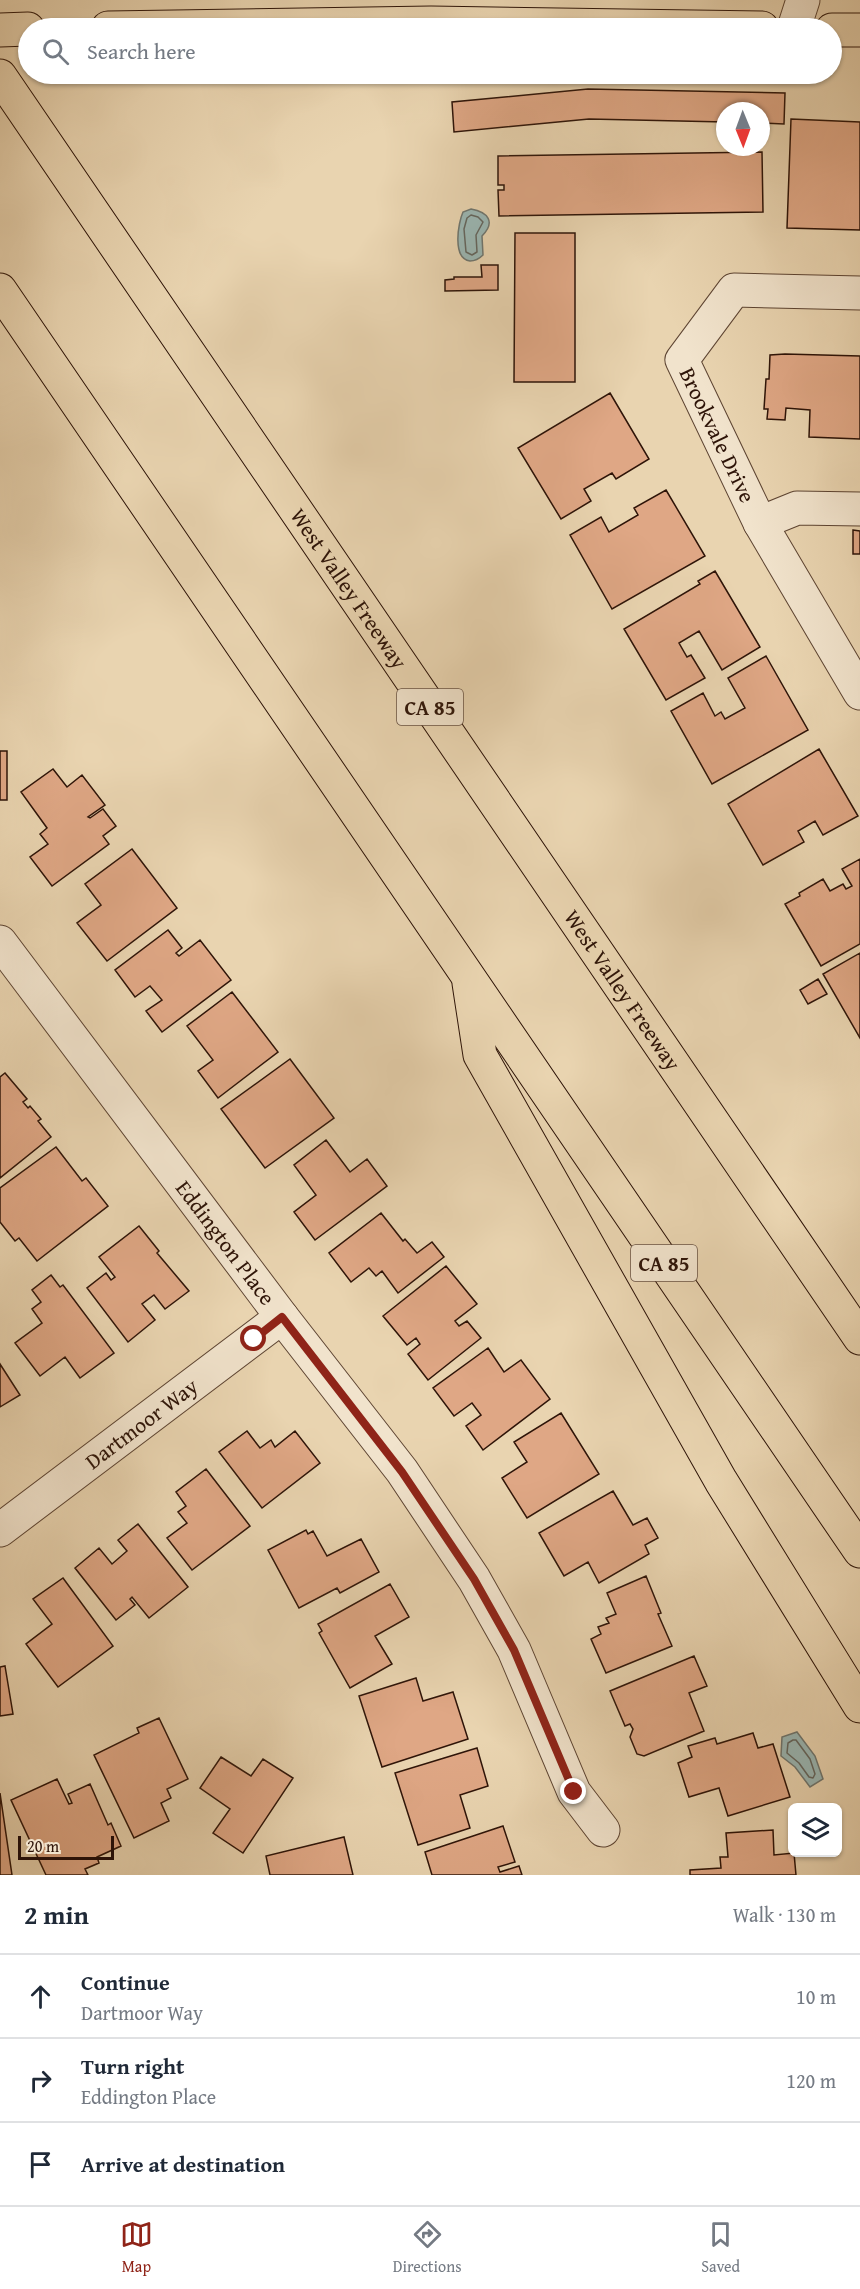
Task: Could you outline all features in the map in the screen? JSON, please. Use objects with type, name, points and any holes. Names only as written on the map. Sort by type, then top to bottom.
[{"type":"main road","points":[[0,30],[18,30]]},
{"type":"main road","points":[[842,30],[860,30]]},
{"type":"main road","name":"West Valley Freeway","points":[[0,76],[860,1338]]},
{"type":"main road","name":"CA 85","points":[[0,290],[860,1551]]},
{"type":"main road","points":[[468,975],[480,1055],[721,1481],[860,1706]]},
{"type":"street","points":[[787,0],[792,18]]},
{"type":"street","points":[[797,18],[803,0]]},
{"type":"street","name":"Brookvale Drive","points":[[860,293],[734,290],[682,360],[760,523],[860,693]]},
{"type":"street","points":[[760,523],[797,508],[860,509]]},
{"type":"street","name":"Eddington Place","points":[[0,942],[282,1317],[402,1472],[474,1579],[514,1650],[574,1792],[603,1830]]},
{"type":"street","name":"Dartmoor Way","points":[[0,1530],[282,1317]]},
{"type":"water","points":[[471,209],[486,215],[489,226],[482,236],[483,255],[477,260],[470,261],[464,259],[461,254],[458,240],[459,224],[463,212]]},
{"type":"water","points":[[797,1732],[815,1756],[823,1779],[810,1787],[795,1767],[781,1756],[782,1737]]},
{"type":"building","points":[[588,89],[785,93],[784,124],[770,123],[770,102],[716,102],[716,122],[589,119],[454,132],[452,102]]},
{"type":"building","points":[[791,119],[860,122],[860,230],[787,228]]},
{"type":"building","points":[[716,153],[716,156],[762,156],[763,212],[499,216],[498,190],[504,190],[504,185],[498,185],[498,156]]},
{"type":"building","points":[[515,233],[575,233],[575,382],[514,382]]},
{"type":"building","points":[[481,265],[498,265],[498,290],[445,291],[445,280],[454,279],[454,277],[482,277]]},
{"type":"building","points":[[770,355],[860,356],[860,439],[809,437],[810,410],[786,408],[785,420],[767,419],[768,409],[764,409]]},
{"type":"building","points":[[610,393],[649,459],[616,479],[612,473],[584,489],[591,501],[561,519],[518,448]]},
{"type":"building","points":[[666,490],[705,556],[612,609],[570,535],[601,517],[609,532],[638,515],[634,508]]},
{"type":"building","points":[[853,530],[860,531],[860,554],[853,554]]},
{"type":"building","points":[[715,571],[760,647],[722,670],[699,631],[679,643],[687,657],[691,655],[705,678],[666,700],[624,629],[700,584],[698,581]]},
{"type":"building","points":[[766,656],[808,730],[712,784],[671,711],[703,693],[715,716],[721,712],[725,719],[745,708],[728,678]]},
{"type":"building","points":[[819,749],[858,816],[823,835],[815,821],[798,831],[804,842],[763,865],[728,804]]},
{"type":"building","points":[[0,751],[7,751],[7,800],[0,800]]},
{"type":"building","points":[[53,769],[67,787],[82,775],[105,805],[88,817],[90,818],[103,809],[116,826],[103,836],[109,844],[52,886],[30,857],[48,844],[40,834],[47,828],[21,792]]},
{"type":"building","points":[[132,849],[177,908],[107,961],[77,923],[101,905],[85,884]]},
{"type":"building","points":[[860,859],[860,944],[821,966],[785,904],[823,879],[830,891],[843,884],[846,889],[852,886],[842,869]]},
{"type":"building","points":[[168,930],[182,948],[176,953],[179,956],[200,940],[231,980],[162,1032],[146,1011],[162,1000],[150,986],[135,997],[115,970]]},
{"type":"building","points":[[860,953],[860,1038],[823,974]]},
{"type":"building","points":[[818,979],[827,994],[808,1004],[800,990]]},
{"type":"building","points":[[232,992],[278,1052],[218,1098],[198,1071],[213,1060],[187,1026]]},
{"type":"building","points":[[290,1059],[334,1118],[265,1168],[221,1109]]},
{"type":"building","points":[[5,1073],[27,1099],[23,1102],[28,1108],[30,1106],[41,1119],[38,1121],[51,1137],[0,1178],[0,1077]]},
{"type":"building","points":[[326,1140],[350,1172],[367,1159],[387,1186],[315,1240],[294,1212],[316,1195],[294,1165]]},
{"type":"building","points":[[56,1147],[82,1181],[86,1178],[108,1206],[37,1261],[19,1238],[15,1241],[0,1222],[0,1188]]},
{"type":"building","points":[[381,1213],[403,1241],[405,1239],[417,1253],[432,1242],[444,1257],[398,1293],[382,1271],[376,1276],[369,1268],[351,1282],[329,1253]]},
{"type":"building","points":[[139,1226],[159,1251],[157,1253],[189,1291],[165,1309],[154,1295],[142,1304],[155,1320],[128,1342],[87,1288],[106,1273],[111,1280],[115,1277],[99,1257]]},
{"type":"building","points":[[446,1266],[477,1304],[455,1321],[459,1326],[467,1321],[481,1338],[428,1380],[408,1354],[420,1344],[416,1338],[407,1345],[383,1316]]},
{"type":"building","points":[[51,1275],[60,1287],[63,1285],[114,1353],[80,1378],[65,1357],[40,1376],[15,1343],[42,1323],[32,1309],[41,1302],[32,1290]]},
{"type":"building","points":[[488,1348],[504,1372],[521,1360],[550,1399],[483,1450],[466,1426],[481,1415],[472,1403],[454,1416],[433,1388]]},
{"type":"building","points":[[0,1364],[20,1395],[0,1407]]},
{"type":"building","points":[[561,1413],[599,1474],[527,1518],[502,1478],[527,1462],[514,1442]]},
{"type":"building","points":[[247,1431],[260,1448],[271,1440],[275,1447],[295,1431],[320,1463],[262,1508],[219,1452]]},
{"type":"building","points":[[206,1469],[250,1526],[192,1570],[167,1538],[187,1523],[178,1512],[186,1506],[176,1492]]},
{"type":"building","points":[[613,1491],[633,1525],[647,1518],[658,1538],[645,1545],[649,1554],[599,1583],[588,1562],[564,1576],[539,1533]]},
{"type":"building","points":[[138,1524],[188,1587],[149,1618],[132,1597],[130,1599],[135,1605],[116,1620],[75,1568],[99,1548],[112,1564],[127,1551],[118,1540]]},
{"type":"building","points":[[306,1530],[308,1534],[313,1531],[327,1556],[361,1539],[379,1572],[340,1593],[337,1588],[299,1608],[268,1550]]},
{"type":"building","points":[[646,1576],[661,1613],[658,1614],[672,1646],[606,1673],[591,1639],[601,1634],[598,1627],[609,1623],[606,1618],[616,1614],[607,1593]]},
{"type":"building","points":[[63,1578],[113,1646],[58,1687],[26,1644],[52,1624],[33,1599]]},
{"type":"building","points":[[390,1584],[409,1617],[375,1636],[392,1664],[350,1688],[319,1633],[322,1631],[318,1624]]},
{"type":"building","points":[[694,1656],[707,1686],[689,1693],[704,1731],[644,1756],[637,1754],[630,1737],[633,1729],[630,1724],[625,1726],[610,1691]]},
{"type":"building","points":[[5,1666],[13,1714],[0,1716],[0,1667]]},
{"type":"building","points":[[416,1678],[423,1701],[453,1692],[468,1739],[382,1767],[359,1696]]},
{"type":"building","points":[[159,1718],[188,1779],[167,1789],[171,1798],[161,1803],[169,1821],[134,1838],[94,1755],[139,1733],[137,1728]]},
{"type":"building","points":[[753,1733],[758,1748],[773,1744],[790,1797],[728,1816],[719,1788],[689,1797],[678,1763],[692,1757],[688,1746],[715,1738],[717,1744]]},
{"type":"building","points":[[477,1748],[488,1786],[460,1795],[470,1828],[418,1845],[395,1773]]},
{"type":"building","points":[[221,1757],[251,1776],[263,1759],[293,1778],[243,1853],[213,1833],[230,1809],[200,1788]]},
{"type":"building","points":[[57,1779],[69,1804],[72,1803],[68,1794],[90,1784],[108,1825],[111,1823],[121,1846],[97,1857],[99,1863],[85,1869],[88,1875],[46,1875],[11,1800]]},
{"type":"building","points":[[0,1793],[12,1875],[0,1875]]},
{"type":"building","points":[[503,1826],[515,1862],[498,1867],[500,1872],[519,1866],[522,1875],[432,1875],[425,1852]]},
{"type":"building","points":[[773,1830],[774,1855],[788,1854],[788,1857],[794,1857],[796,1875],[690,1875],[690,1870],[721,1868],[720,1857],[728,1857],[726,1833]]},
{"type":"building","points":[[344,1837],[353,1875],[270,1875],[266,1856]]},
{"type":"route","points":[[254,1339],[282,1317],[402,1472],[474,1579],[514,1650],[574,1792]]}]
